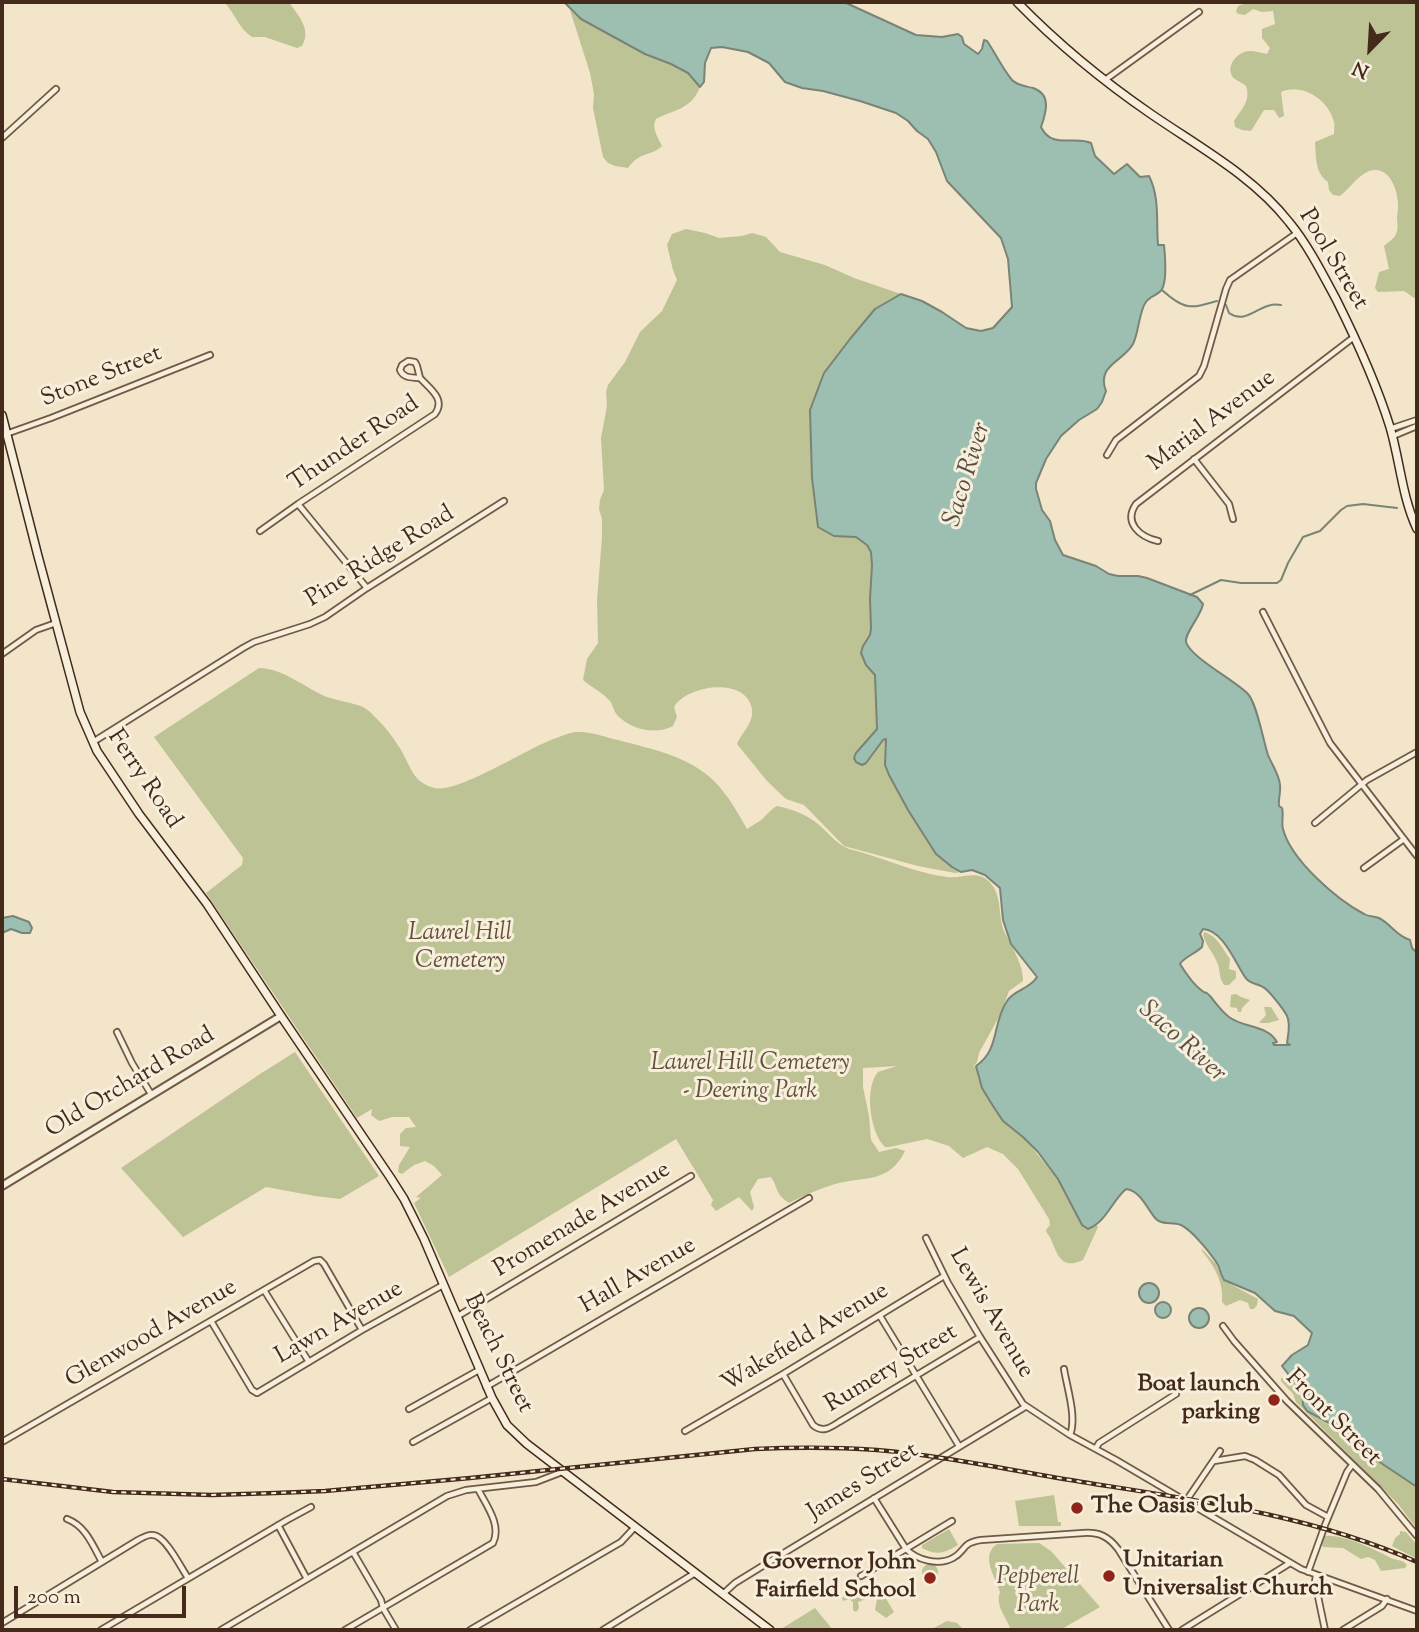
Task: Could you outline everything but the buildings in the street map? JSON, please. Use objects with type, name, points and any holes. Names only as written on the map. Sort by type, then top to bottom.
[{"type":"main road","name":"Pool Street","points":[[1017,2],[1026,6],[1053,38],[1104,80],[1241,175],[1269,198],[1297,233],[1315,260],[1376,382],[1408,506],[1417,529]]},
{"type":"main road","name":"Ferry Road","points":[[2,415],[80,712],[92,742],[125,795],[207,904],[281,1016]]},
{"type":"main road","name":"Beach Street","points":[[281,1016],[397,1188],[424,1239],[486,1387],[505,1422],[517,1436],[770,1630]]},
{"type":"street","points":[[1104,80],[1199,12]]},
{"type":"street","points":[[2,138],[56,89]]},
{"type":"street","points":[[1107,455],[1116,440],[1199,376],[1205,366],[1230,280],[1297,233]]},
{"type":"street","name":"Marial Avenue","points":[[1158,541],[1144,537],[1136,530],[1131,518],[1133,508],[1355,337]]},
{"type":"street","name":"Stone Street","points":[[6,434],[210,355]]},
{"type":"street","name":"Thunder Road","points":[[260,531],[435,414],[440,407],[439,400],[420,378],[415,362],[408,361],[402,365],[400,370],[405,376],[420,378]]},
{"type":"street","points":[[1391,433],[1417,420]]},
{"type":"street","points":[[1391,433],[1417,426]]},
{"type":"street","points":[[1194,459],[1229,504],[1233,519]]},
{"type":"street","name":"Pine Ridge Road","points":[[92,742],[254,642],[325,617],[504,501]]},
{"type":"street","points":[[298,504],[367,589]]},
{"type":"street","points":[[1263,612],[1323,733],[1417,856]]},
{"type":"street","points":[[2,654],[36,630],[56,623]]},
{"type":"street","points":[[1315,823],[1367,780],[1417,752]]},
{"type":"street","points":[[1364,868],[1404,839]]},
{"type":"street","name":"Old Orchard Road","points":[[2,1185],[281,1016]]},
{"type":"street","points":[[117,1032],[151,1094]]},
{"type":"street","name":"Promenade Avenue","points":[[456,1317],[691,1177]]},
{"type":"street","name":"Hall Avenue","points":[[486,1387],[809,1198]]},
{"type":"street","name":"Lewis Avenue","points":[[926,1238],[944,1276],[980,1338],[1026,1406]]},
{"type":"street","name":"Glenwood Avenue","points":[[2,1442],[313,1261],[320,1260],[324,1264],[362,1330]]},
{"type":"street","name":"Wakefield Avenue","points":[[685,1431],[944,1276]]},
{"type":"street","name":"Lawn Avenue","points":[[211,1321],[255,1393],[443,1285]]},
{"type":"street","points":[[264,1290],[309,1362]]},
{"type":"street","points":[[880,1316],[959,1446]]},
{"type":"street","name":"Front Street","points":[[1223,1326],[1287,1401],[1390,1502],[1417,1536]]},
{"type":"street","name":"Rumery Street","points":[[783,1374],[813,1424],[820,1429],[833,1426],[980,1338]]},
{"type":"street","points":[[1064,1369],[1073,1429],[1070,1435]]},
{"type":"street","points":[[409,1409],[479,1370]]},
{"type":"street","points":[[1096,1448],[1099,1443],[1176,1394]]},
{"type":"street","points":[[413,1443],[492,1398]]},
{"type":"street","points":[[1026,1406],[1070,1435],[1290,1563],[1417,1611]]},
{"type":"street","name":"James Street","points":[[723,1594],[743,1579],[1026,1406]]},
{"type":"street","points":[[1186,1501],[1220,1451]]},
{"type":"street","points":[[1214,1461],[1245,1456],[1255,1460],[1279,1475],[1308,1507],[1328,1517]]},
{"type":"street","points":[[1308,1572],[1328,1517],[1352,1465]]},
{"type":"street","points":[[222,1630],[447,1496],[461,1491],[536,1482],[563,1472]]},
{"type":"street","points":[[345,1630],[495,1541],[494,1521],[478,1489]]},
{"type":"street","points":[[874,1498],[906,1549],[922,1560],[952,1559],[968,1544],[981,1540],[1083,1533],[1101,1535],[1111,1540],[1118,1549],[1169,1630]]},
{"type":"street","points":[[101,1630],[311,1507]]},
{"type":"street","points":[[67,1519],[77,1524],[85,1533],[102,1562]]},
{"type":"street","points":[[861,1576],[952,1521]]},
{"type":"street","points":[[278,1525],[307,1579]]},
{"type":"street","points":[[470,1630],[621,1542],[635,1527]]},
{"type":"street","points":[[2,1623],[143,1537],[153,1535],[164,1541],[188,1578]]},
{"type":"street","points":[[353,1552],[396,1630]]},
{"type":"street","points":[[1182,1630],[1290,1563]]},
{"type":"street","points":[[603,1630],[695,1573]]},
{"type":"street","points":[[1316,1575],[1315,1582],[1325,1630]]},
{"type":"street","points":[[1343,1630],[1382,1606],[1387,1599]]},
{"type":"green space","points":[[224,2],[289,2],[305,28],[302,46],[297,48],[265,37],[252,37]]},
{"type":"green space","points":[[1248,2],[1417,2],[1417,300],[1404,291],[1378,292],[1375,288],[1379,272],[1389,269],[1384,246],[1397,230],[1398,202],[1395,187],[1388,175],[1376,170],[1361,176],[1340,196],[1333,195],[1328,182],[1318,169],[1316,159],[1315,142],[1334,134],[1331,114],[1321,100],[1297,89],[1281,92],[1284,116],[1279,118],[1274,110],[1264,110],[1251,131],[1235,127],[1234,121],[1245,104],[1247,91],[1246,86],[1232,76],[1232,63],[1246,52],[1267,54],[1270,48],[1262,38],[1262,29],[1275,24],[1273,11],[1253,9],[1245,15],[1238,14],[1238,6]]},
{"type":"green space","points":[[570,10],[581,19],[688,73],[700,87],[687,105],[656,119],[655,129],[662,146],[641,156],[628,168],[608,163],[603,157],[593,108],[594,94],[590,73]]},
{"type":"green space","points":[[686,229],[719,238],[752,233],[766,237],[780,252],[825,265],[901,294],[875,309],[810,410],[812,479],[819,527],[834,536],[856,537],[867,545],[871,552],[871,628],[866,665],[875,675],[877,729],[868,738],[886,739],[889,775],[908,810],[936,854],[961,872],[918,866],[844,846],[804,805],[786,799],[767,781],[737,744],[752,714],[747,699],[739,692],[716,687],[691,693],[674,707],[677,717],[673,726],[644,730],[623,720],[606,697],[583,680],[587,659],[598,643],[597,600],[602,538],[599,509],[604,490],[601,438],[607,406],[606,392],[640,332],[662,311],[677,280],[667,245],[672,234]]},
{"type":"green space","points":[[259,668],[277,671],[327,697],[365,708],[391,735],[417,778],[428,786],[445,788],[459,784],[560,736],[587,732],[656,750],[693,765],[719,786],[747,829],[777,806],[809,817],[849,849],[935,875],[971,875],[987,880],[995,890],[1002,925],[1019,962],[1023,981],[1009,991],[1000,1015],[973,1067],[976,1066],[978,1077],[1011,1128],[1023,1137],[1058,1179],[1082,1225],[1088,1228],[1097,1225],[1083,1260],[1067,1263],[1062,1260],[1046,1230],[1050,1225],[1049,1219],[1018,1169],[1003,1154],[987,1147],[963,1158],[949,1146],[927,1139],[885,1147],[873,1121],[871,1088],[878,1072],[897,1066],[863,1068],[871,1140],[879,1152],[896,1148],[905,1151],[899,1162],[883,1174],[835,1184],[789,1203],[779,1194],[771,1177],[758,1179],[750,1192],[754,1207],[752,1211],[739,1197],[716,1211],[711,1205],[713,1200],[676,1139],[449,1277],[414,1203],[421,1198],[416,1197],[442,1175],[425,1161],[402,1174],[398,1172],[399,1165],[410,1147],[400,1146],[400,1134],[406,1128],[416,1127],[409,1117],[392,1117],[379,1121],[371,1115],[372,1109],[357,1118],[206,893],[242,865],[243,858],[154,737]]},
{"type":"green space","points":[[1205,932],[1219,943],[1230,959],[1229,969],[1236,971],[1236,978],[1229,985],[1222,982],[1217,962],[1204,938]]},
{"type":"green space","points":[[1236,994],[1250,1000],[1241,1012],[1230,1007],[1231,995]]},
{"type":"green space","points":[[1264,1007],[1271,1007],[1279,1020],[1259,1023],[1266,1015]]},
{"type":"green space","points":[[295,1052],[379,1176],[340,1199],[266,1187],[183,1237],[121,1168]]},
{"type":"green space","points":[[1202,1249],[1216,1264],[1223,1280],[1258,1299],[1254,1309],[1250,1309],[1248,1303],[1240,1300],[1226,1306],[1222,1302],[1220,1281]]},
{"type":"green space","points":[[1287,1377],[1294,1382],[1301,1394],[1302,1405],[1307,1412],[1338,1430],[1351,1444],[1353,1442],[1371,1457],[1417,1485],[1417,1529],[1398,1504],[1296,1402],[1293,1394],[1281,1381],[1281,1378]]},
{"type":"green space","points":[[1054,1495],[1061,1526],[1019,1526],[1015,1501]]},
{"type":"green space","points":[[949,1529],[958,1545],[940,1552],[922,1548],[922,1545]]},
{"type":"green space","points":[[1400,1531],[1406,1532],[1417,1545],[1417,1559],[1392,1546]]},
{"type":"green space","points":[[1325,1536],[1350,1540],[1407,1565],[1405,1568],[1381,1571],[1375,1560],[1368,1557],[1361,1559],[1343,1548],[1323,1547],[1320,1542]]},
{"type":"green space","name":"Pepperell Park","points":[[1039,1543],[1051,1551],[1100,1607],[1060,1630],[1011,1630],[1000,1606],[1000,1592],[990,1567],[990,1554],[997,1544]]},
{"type":"green space","points":[[927,1564],[933,1564],[938,1572],[936,1578],[927,1580],[922,1575],[922,1569]]},
{"type":"green space","points":[[864,1585],[870,1593],[866,1599],[858,1602],[859,1608],[856,1612],[853,1610],[853,1602],[849,1599],[843,1601],[842,1598],[846,1594],[850,1596]]},
{"type":"green space","points":[[885,1597],[894,1612],[886,1618],[875,1610],[877,1599]]},
{"type":"green space","points":[[815,1608],[833,1630],[781,1629]]},
{"type":"green space","name":"Pepperell Park","points":[[947,1621],[957,1623],[964,1630],[930,1630]]},
{"type":"water","name":"Saco River","points":[[564,2],[844,2],[916,35],[942,37],[958,34],[964,44],[978,54],[984,40],[1012,80],[1043,95],[1046,110],[1041,127],[1046,134],[1057,140],[1091,143],[1095,156],[1114,174],[1127,164],[1140,177],[1149,176],[1156,201],[1158,245],[1164,245],[1164,285],[1144,306],[1137,334],[1129,350],[1108,369],[1102,402],[1097,409],[1061,436],[1046,459],[1036,489],[1042,510],[1050,521],[1055,540],[1063,555],[1096,566],[1109,574],[1147,578],[1197,597],[1203,604],[1186,642],[1196,655],[1242,688],[1251,699],[1279,781],[1283,829],[1295,853],[1328,889],[1364,914],[1379,918],[1410,940],[1417,953],[1417,1487],[1351,1443],[1337,1428],[1307,1411],[1303,1405],[1302,1392],[1282,1366],[1292,1355],[1308,1345],[1312,1333],[1294,1316],[1275,1311],[1255,1293],[1224,1280],[1211,1255],[1186,1228],[1159,1221],[1136,1193],[1126,1189],[1094,1226],[1088,1229],[1082,1225],[1058,1179],[1038,1152],[1003,1121],[982,1088],[976,1066],[989,1052],[1007,1001],[1037,977],[1011,944],[1003,920],[1000,888],[985,875],[972,870],[961,872],[936,854],[889,775],[885,765],[886,739],[866,763],[862,765],[854,758],[877,729],[875,675],[866,665],[861,653],[871,628],[871,552],[867,545],[856,537],[834,536],[818,527],[812,478],[810,410],[824,373],[850,339],[875,309],[901,294],[922,301],[966,328],[981,331],[993,328],[1012,307],[1008,259],[1001,238],[947,181],[928,139],[896,113],[785,82],[769,63],[748,52],[722,47],[711,48],[705,63],[704,82],[700,87],[688,73],[645,54],[581,19]],"holes":[[[1203,929],[1210,931],[1228,948],[1247,979],[1266,989],[1283,1009],[1288,1019],[1287,1043],[1290,1045],[1274,1045],[1273,1043],[1277,1042],[1268,1032],[1229,1017],[1187,974],[1180,964],[1202,947],[1200,934]]]},
{"type":"water","points":[[13,916],[29,922],[32,928],[30,933],[11,929],[2,933],[2,918]]},
{"type":"water","points":[[1149,1283],[1156,1286],[1159,1293],[1156,1300],[1149,1303],[1142,1300],[1139,1293],[1142,1286]]},
{"type":"water","points":[[1160,1302],[1166,1302],[1171,1310],[1169,1316],[1160,1318],[1155,1313],[1155,1307]]},
{"type":"water","points":[[1199,1308],[1206,1311],[1209,1318],[1206,1325],[1199,1328],[1192,1325],[1189,1318],[1192,1311]]},
{"type":"waterway","points":[[1162,290],[1188,306],[1217,301]]},
{"type":"waterway","points":[[1226,305],[1229,313],[1242,317],[1266,306],[1281,305]]},
{"type":"waterway","points":[[1190,595],[1221,580],[1277,583],[1303,537],[1320,531],[1347,506],[1363,504],[1397,508]]},
{"type":"railway","points":[[2,1479],[113,1492],[212,1495],[276,1493],[470,1478],[755,1449],[862,1449],[954,1460],[1252,1511],[1336,1532],[1417,1562]]},
{"type":"place","name":"Boat launch parking","points":[[1274,1400]]},
{"type":"place","name":"The Oasis Club","points":[[1077,1508]]},
{"type":"place","name":"Unitarian Universalist Church","points":[[1109,1576]]},
{"type":"place","name":"Governor John Fairfield School","points":[[930,1578]]},
{"type":"park label","name":"Laurel Hill Cemetery","points":[[460,949]]},
{"type":"park label","name":"Laurel Hill Cemetery - Deering Park","points":[[750,1079]]}]
